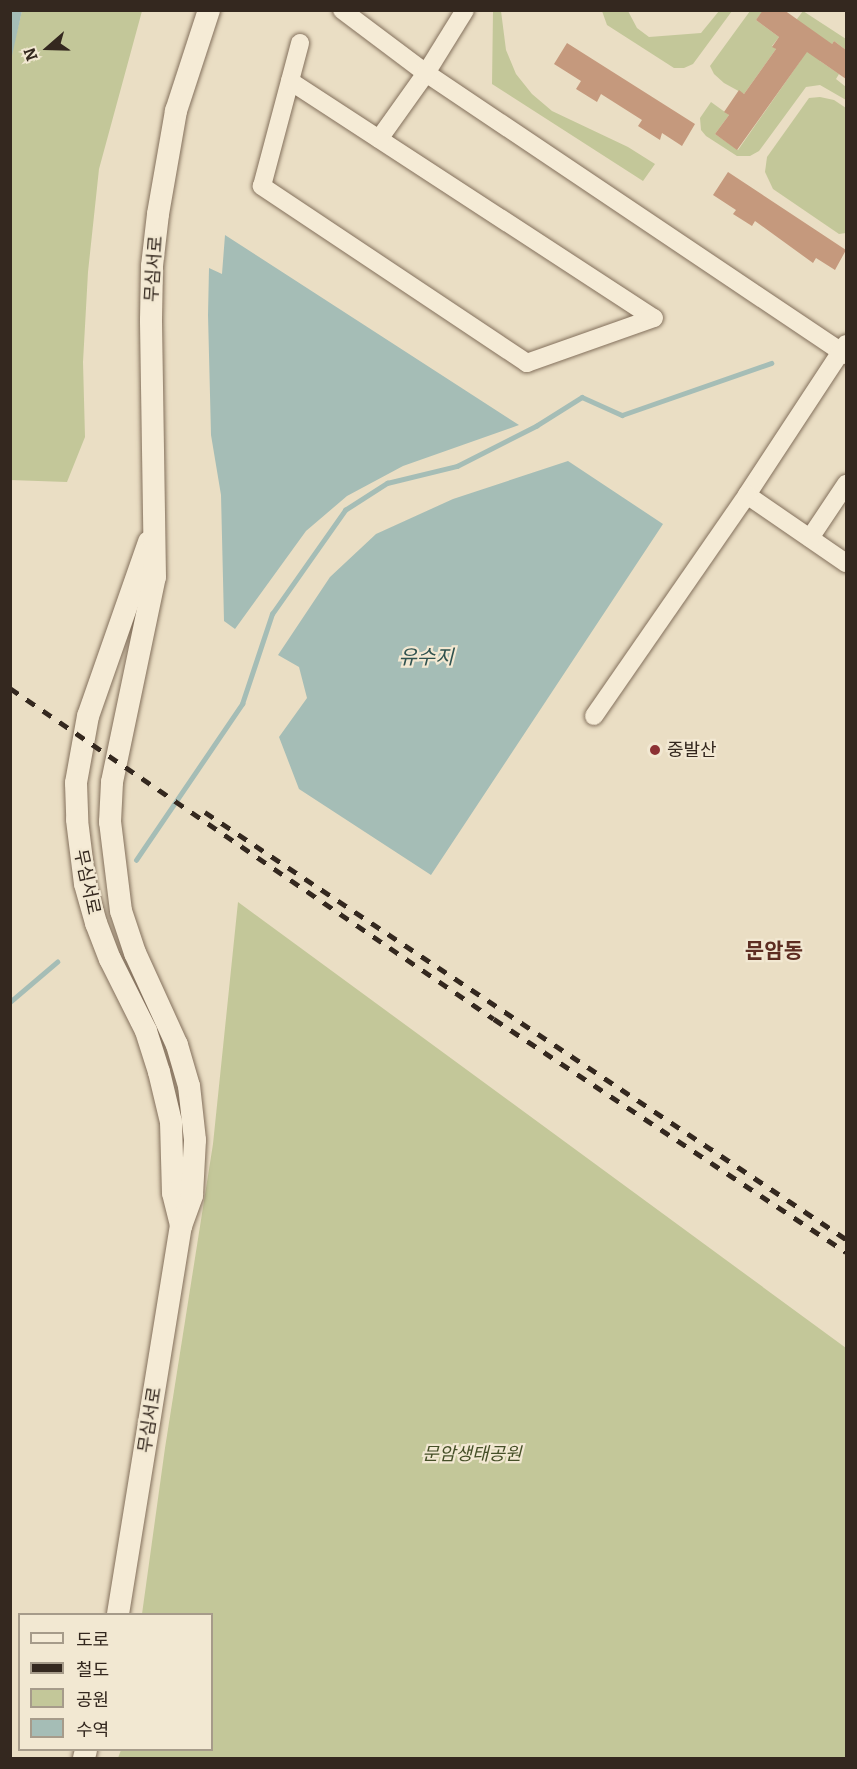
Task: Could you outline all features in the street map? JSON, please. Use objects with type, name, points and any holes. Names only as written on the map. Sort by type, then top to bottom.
[{"type":"street","name":"무심서로","points":[[118,1613],[181,1226],[192,1195],[195,1140],[189,1086],[177,1045],[135,953],[121,911],[110,822],[112,782],[154,577],[151,320],[153,256],[176,111],[209,10]]},
{"type":"street","points":[[342,10],[426,73],[845,350],[594,716]]},
{"type":"street","points":[[379,139],[426,73],[465,10]]},
{"type":"street","points":[[290,81],[654,318],[527,363],[262,186],[300,43]]},
{"type":"street","points":[[810,538],[846,484]]},
{"type":"street","points":[[747,495],[846,563]]},
{"type":"street","name":"무심서로","points":[[152,535],[88,716],[76,783],[77,820],[85,884],[96,923],[146,1031],[159,1072],[171,1122],[173,1193],[181,1226]]},
{"type":"green space","points":[[22,11],[142,11],[99,169],[88,272],[83,362],[85,437],[67,482],[10,480],[10,60]]},
{"type":"green space","points":[[493,11],[501,11],[506,50],[516,74],[532,94],[552,111],[628,147],[655,164],[643,181],[492,84]]},
{"type":"green space","points":[[602,11],[628,11],[637,28],[649,37],[701,33],[719,11],[732,11],[693,64],[684,68],[674,68],[607,25]]},
{"type":"green space","points":[[750,11],[763,11],[756,20],[779,37],[772,46],[776,49],[744,94],[724,83],[714,74],[710,66]]},
{"type":"green space","points":[[803,11],[846,39],[846,50],[834,41],[820,61],[839,74],[836,79],[846,87],[846,100],[820,85],[806,87],[759,151],[750,156],[737,156],[706,136],[701,130],[700,118],[711,102],[729,115],[715,134],[738,150],[801,60],[797,19]]},
{"type":"green space","points":[[820,97],[834,100],[846,108],[846,233],[839,234],[773,189],[765,172],[767,157],[809,98]]},
{"type":"green space","name":"문암생태공원","points":[[238,902],[846,1348],[846,1758],[118,1758],[121,1751],[213,1751],[213,1613],[142,1613],[165,1448],[213,1144]]},
{"type":"water","points":[[10,11],[22,11],[11,60]]},
{"type":"water","points":[[225,235],[519,425],[403,466],[347,496],[306,531],[235,629],[224,621],[221,495],[211,435],[209,268],[222,274]]},
{"type":"water","name":"유수지","points":[[568,461],[663,524],[431,875],[299,789],[279,737],[307,698],[299,667],[278,655],[330,577],[376,534],[453,499]]},
{"type":"building","points":[[763,10],[784,10],[832,44],[834,41],[846,50],[846,79],[807,52],[737,150],[715,134],[729,115],[724,112],[739,90],[744,94],[776,49],[772,47],[779,37],[756,20]]},
{"type":"building","points":[[567,43],[695,124],[682,146],[662,133],[660,140],[638,126],[642,120],[601,94],[597,102],[576,89],[581,81],[554,64]]},
{"type":"building","points":[[728,172],[846,250],[835,270],[816,258],[813,263],[755,221],[752,226],[733,214],[736,210],[713,195]]},
{"type":"waterway","points":[[136,860],[242,704],[272,614],[345,510],[387,483],[457,466],[536,426],[582,397],[622,415],[771,363]]},
{"type":"waterway","points":[[10,1002],[57,962]]},
{"type":"railway","points":[[10,688],[494,1019],[846,1252]]},
{"type":"railway","points":[[205,812],[846,1239]]},
{"type":"place","name":"중발산","points":[[655,750]]},
{"type":"district","name":"문암동","points":[[774,951]]}]
